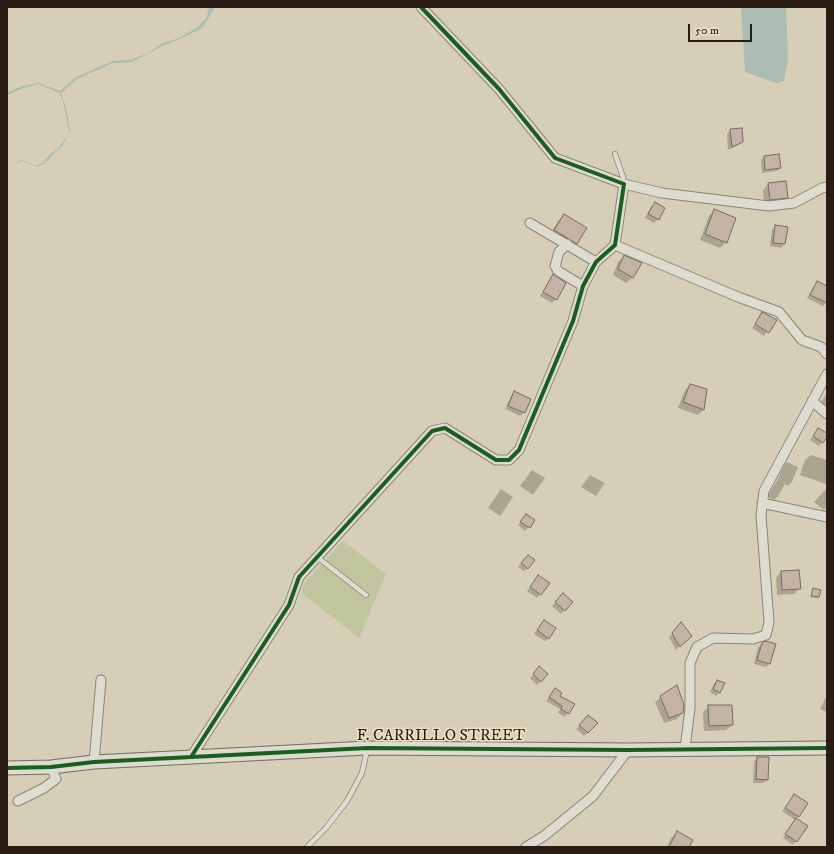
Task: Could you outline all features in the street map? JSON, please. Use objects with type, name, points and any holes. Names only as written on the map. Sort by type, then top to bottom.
[{"type":"street","points":[[421,7],[499,89],[555,158],[624,184],[662,193],[769,206],[794,203],[822,188],[827,187]]},
{"type":"street","points":[[191,757],[289,605],[298,577],[432,431],[445,428],[496,460],[509,460],[519,450],[573,321],[583,286],[596,262],[615,245],[624,184]]},
{"type":"street","points":[[530,223],[596,262]]},
{"type":"street","points":[[567,244],[559,252],[555,266],[558,271],[583,286]]},
{"type":"street","points":[[615,245],[738,297],[779,312],[802,340],[821,347],[827,354]]},
{"type":"street","points":[[685,749],[690,708],[690,663],[697,647],[713,638],[753,639],[766,635],[769,622],[761,515],[764,492],[827,374]]},
{"type":"street","points":[[812,401],[827,414]]},
{"type":"street","points":[[762,503],[827,517]]},
{"type":"street","points":[[94,762],[101,680]]},
{"type":"street","name":"F. CARRILLO STREET","points":[[7,768],[51,767],[94,762],[367,748],[628,750],[827,748]]},
{"type":"street","points":[[526,847],[544,836],[593,796],[628,750]]},
{"type":"street","points":[[18,801],[44,788],[56,779],[51,767]]},
{"type":"lane","points":[[615,154],[624,184]]},
{"type":"lane","points":[[316,556],[366,594]]},
{"type":"lane","points":[[307,847],[326,828],[347,801],[362,773],[367,748]]},
{"type":"green space","points":[[343,541],[386,574],[359,638],[303,594],[302,589],[305,582]]},
{"type":"shaded area","points":[[209,7],[215,8],[202,28],[162,46],[132,62],[113,63],[77,79],[61,93],[65,104],[70,130],[63,145],[44,164],[37,167],[22,161],[14,164],[21,160],[36,166],[44,162],[49,155],[58,149],[69,131],[60,93],[38,84],[23,88],[7,95],[7,93],[22,86],[39,83],[60,91],[76,77],[113,61],[131,60],[148,53],[161,44],[179,38],[198,27],[207,17]]},
{"type":"shaded area","points":[[741,7],[786,7],[788,59],[784,81],[776,83],[745,72]]},
{"type":"building","points":[[742,128],[743,142],[732,147],[730,129]]},
{"type":"building","points":[[779,154],[781,168],[765,170],[764,156]]},
{"type":"building","points":[[786,181],[788,198],[770,200],[768,183]]},
{"type":"building","points":[[655,202],[665,208],[659,220],[648,214]]},
{"type":"building","points":[[714,209],[736,218],[727,243],[705,234]]},
{"type":"building","points":[[564,214],[587,228],[577,244],[554,230]]},
{"type":"building","points":[[775,225],[788,227],[785,244],[773,243]]},
{"type":"building","points":[[624,255],[642,263],[633,278],[618,269]]},
{"type":"building","points":[[553,274],[566,283],[557,300],[543,292]]},
{"type":"building","points":[[817,281],[827,286],[827,303],[810,295]]},
{"type":"building","points":[[762,312],[777,320],[769,333],[755,324]]},
{"type":"building","points":[[690,384],[707,389],[704,410],[683,402]]},
{"type":"building","points":[[514,391],[531,399],[525,413],[508,406]]},
{"type":"building","points":[[818,428],[827,433],[827,437],[823,443],[813,436]]},
{"type":"building","points":[[526,514],[535,520],[530,528],[520,522]]},
{"type":"building","points":[[528,555],[535,560],[528,569],[521,563]]},
{"type":"building","points":[[799,570],[801,589],[782,590],[781,571]]},
{"type":"building","points":[[538,575],[550,583],[541,595],[530,587]]},
{"type":"building","points":[[813,588],[821,590],[819,597],[811,596]]},
{"type":"building","points":[[563,593],[573,602],[565,611],[555,602]]},
{"type":"building","points":[[544,620],[556,628],[549,639],[537,630]]},
{"type":"building","points":[[681,622],[692,636],[680,647],[672,633]]},
{"type":"building","points":[[766,641],[776,644],[770,664],[757,660],[762,643]]},
{"type":"building","points":[[539,666],[548,674],[541,682],[533,674]]},
{"type":"building","points":[[717,680],[725,683],[720,693],[713,689]]},
{"type":"building","points":[[677,685],[684,705],[683,713],[669,718],[660,696]]},
{"type":"building","points":[[555,688],[562,693],[560,696],[575,704],[569,714],[561,709],[562,706],[549,697]]},
{"type":"building","points":[[708,705],[732,705],[733,725],[709,726]]},
{"type":"building","points":[[588,715],[598,723],[588,733],[579,725]]},
{"type":"building","points":[[757,757],[769,757],[768,780],[756,779]]},
{"type":"building","points":[[794,794],[808,803],[799,817],[785,808]]},
{"type":"building","points":[[796,818],[808,826],[797,842],[785,834]]},
{"type":"building","points":[[677,831],[693,840],[689,847],[669,847]]},
{"type":"cycle path","points":[[191,757],[289,605],[299,577],[432,431],[445,428],[496,460],[509,460],[519,450],[573,321],[583,286],[596,262],[615,245],[624,184],[555,158],[499,89],[421,7]]},
{"type":"cycle path","points":[[7,768],[51,767],[94,762],[367,748],[628,750],[827,748]]}]
